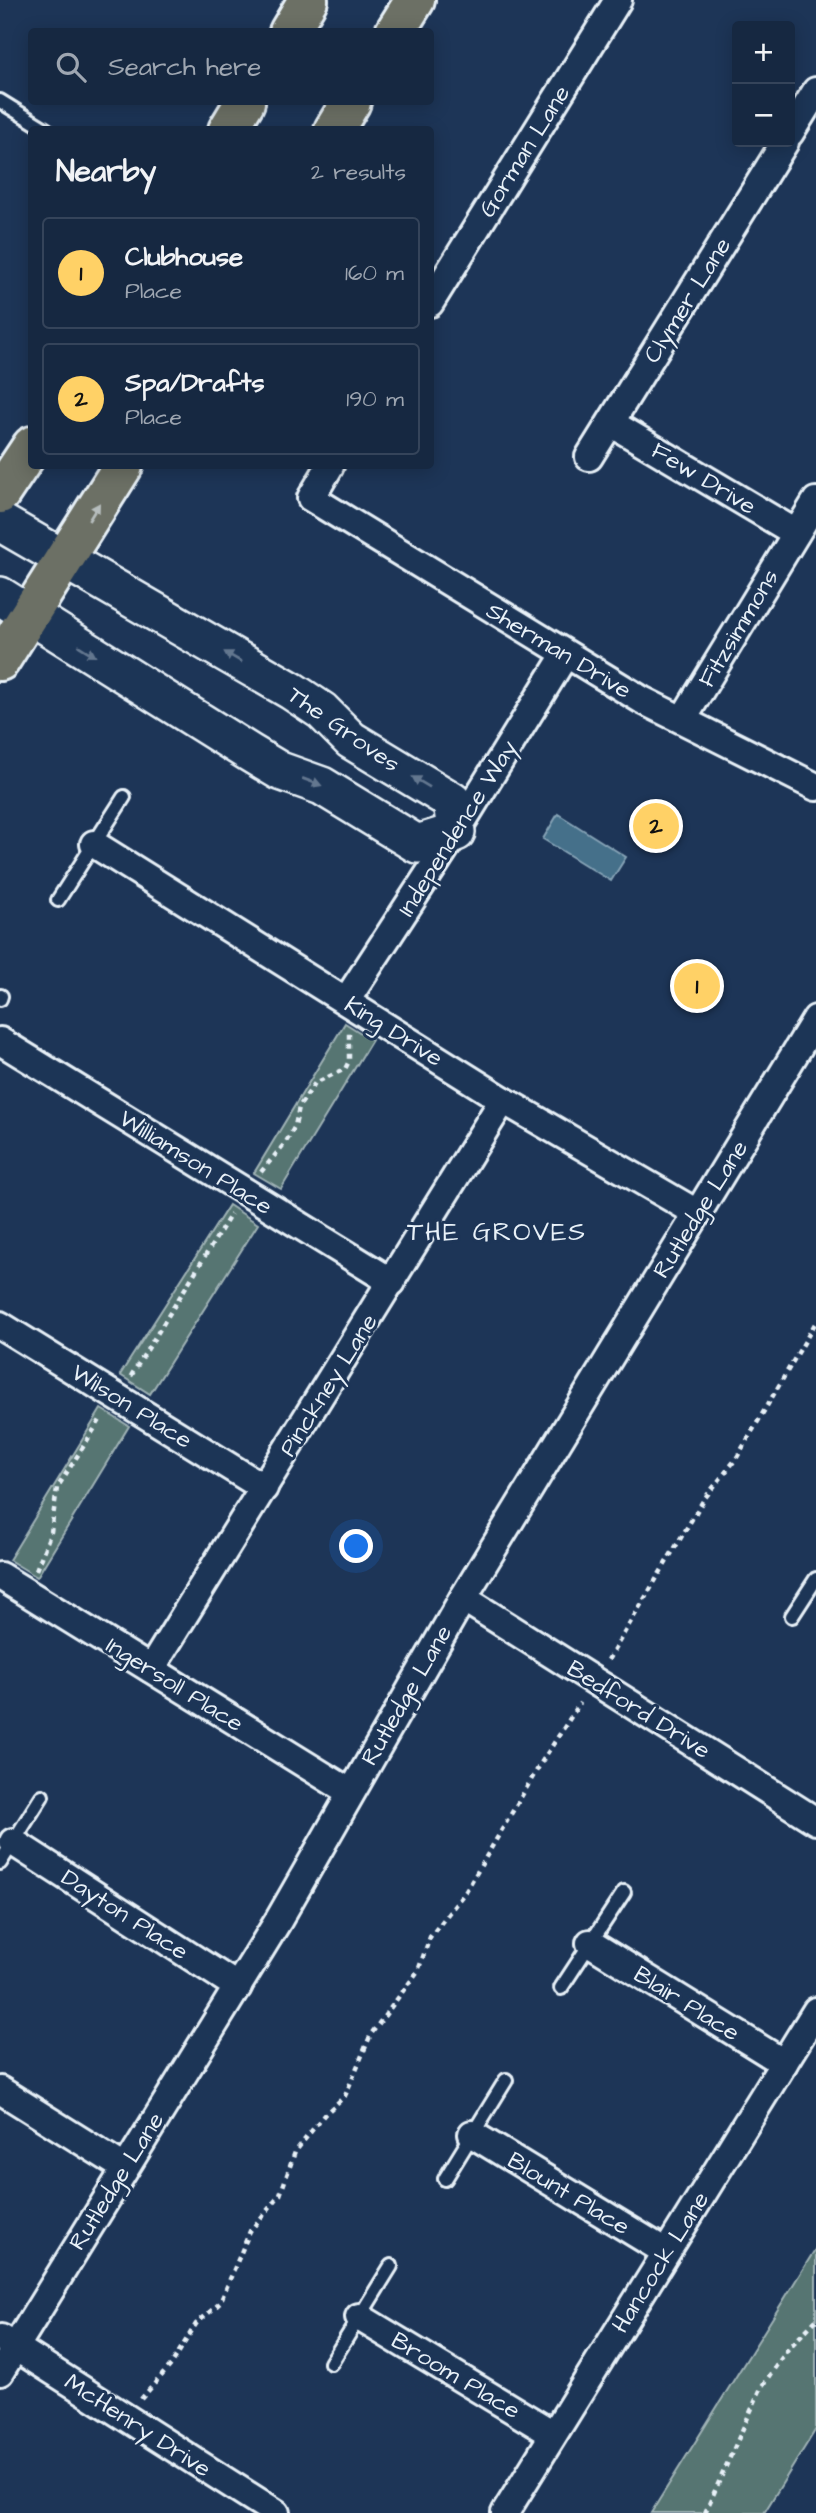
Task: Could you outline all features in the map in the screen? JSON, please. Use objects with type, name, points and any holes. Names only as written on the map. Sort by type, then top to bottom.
[{"type":"main road","points":[[291,28],[308,0]]},
{"type":"main road","points":[[398,28],[415,0]]},
{"type":"main road","points":[[230,126],[243,105]]},
{"type":"main road","points":[[336,126],[349,105]]},
{"type":"main road","points":[[0,494],[28,452]]},
{"type":"main road","points":[[0,661],[14,605],[64,559],[121,469]]},
{"type":"street","name":"Gorman Lane","points":[[434,297],[618,0]]},
{"type":"street","points":[[795,125],[816,90]]},
{"type":"street","name":"Clymer Lane","points":[[589,457],[782,147]]},
{"type":"street","name":"Few Drive","points":[[611,423],[796,533]]},
{"type":"street","name":"Sherman Drive","points":[[328,469],[311,498],[642,700],[816,787]]},
{"type":"street","name":"Fitzsimmons","points":[[683,719],[816,501]]},
{"type":"street","name":"The Groves","points":[[0,522],[292,691],[321,711],[351,740],[452,800],[456,832]]},
{"type":"street","points":[[14,605],[280,771],[322,786],[417,844],[456,832]]},
{"type":"street","name":"Independence Way","points":[[346,1001],[456,832],[565,654]]},
{"type":"street","name":"King Drive","points":[[94,844],[503,1100],[697,1213]]},
{"type":"street","name":"Rutledge Lane","points":[[0,2372],[8,2342],[238,1987],[463,1598],[816,1022]]},
{"type":"street","name":"Williamson Place","points":[[0,1041],[391,1282]]},
{"type":"street","name":"Pinckney Lane","points":[[151,1669],[503,1100]]},
{"type":"street","name":"Wilson Place","points":[[0,1325],[264,1488]]},
{"type":"street","name":"Ingersoll Place","points":[[10,1582],[350,1792]]},
{"type":"street","name":"Bedford Drive","points":[[463,1598],[816,1821]]},
{"type":"street","name":"Dayton Place","points":[[6,1852],[238,1987]]},
{"type":"street","name":"Blair Place","points":[[590,1943],[784,2063]]},
{"type":"street","name":"Hancock Lane","points":[[505,2513],[816,2011]]},
{"type":"street","points":[[0,2090],[123,2168]]},
{"type":"street","name":"Blount Place","points":[[472,2134],[666,2252]]},
{"type":"street","name":"Broom Place","points":[[359,2317],[553,2434]]},
{"type":"street","name":"McHenry Drive","points":[[8,2342],[276,2513]]},
{"type":"lane","points":[[2,107],[39,126]]},
{"type":"lane","points":[[58,900],[124,797]]},
{"type":"lane","points":[[792,1616],[816,1579]]},
{"type":"lane","points":[[6,1852],[42,1796]]},
{"type":"lane","points":[[561,1988],[624,1892]]},
{"type":"lane","points":[[445,2179],[506,2080]]},
{"type":"lane","points":[[331,2363],[390,2266]]},
{"type":"path","points":[[10,1582],[38,1568],[51,1532],[57,1488],[246,1192],[286,1142],[295,1126],[299,1108],[315,1083],[345,1069],[349,1044],[346,1001]]},
{"type":"path","points":[[127,2418],[171,2365],[196,2324],[220,2303],[250,2231],[280,2195],[295,2152],[324,2116],[345,2096],[354,2068],[371,2034],[418,1972],[430,1937],[467,1891],[541,1763],[628,1631],[704,1499],[736,1459],[816,1322]]},
{"type":"path","points":[[705,2513],[762,2386],[788,2349],[816,2320]]},
{"type":"green space","points":[[345,1023],[372,1040],[281,1189],[254,1173]]},
{"type":"green space","points":[[229,1205],[258,1224],[150,1394],[120,1375]]},
{"type":"green space","points":[[101,1409],[129,1426],[37,1577],[9,1560]]},
{"type":"green space","points":[[816,2248],[816,2429],[764,2513],[651,2513]]},
{"type":"water","points":[[558,814],[626,857],[611,881],[543,839]]},
{"type":"place","name":"Spa/Drafts","points":[[656,826]]},
{"type":"place","name":"Clubhouse","points":[[697,986]]},
{"type":"district","name":"THE GROVES","points":[[497,1231]]}]
